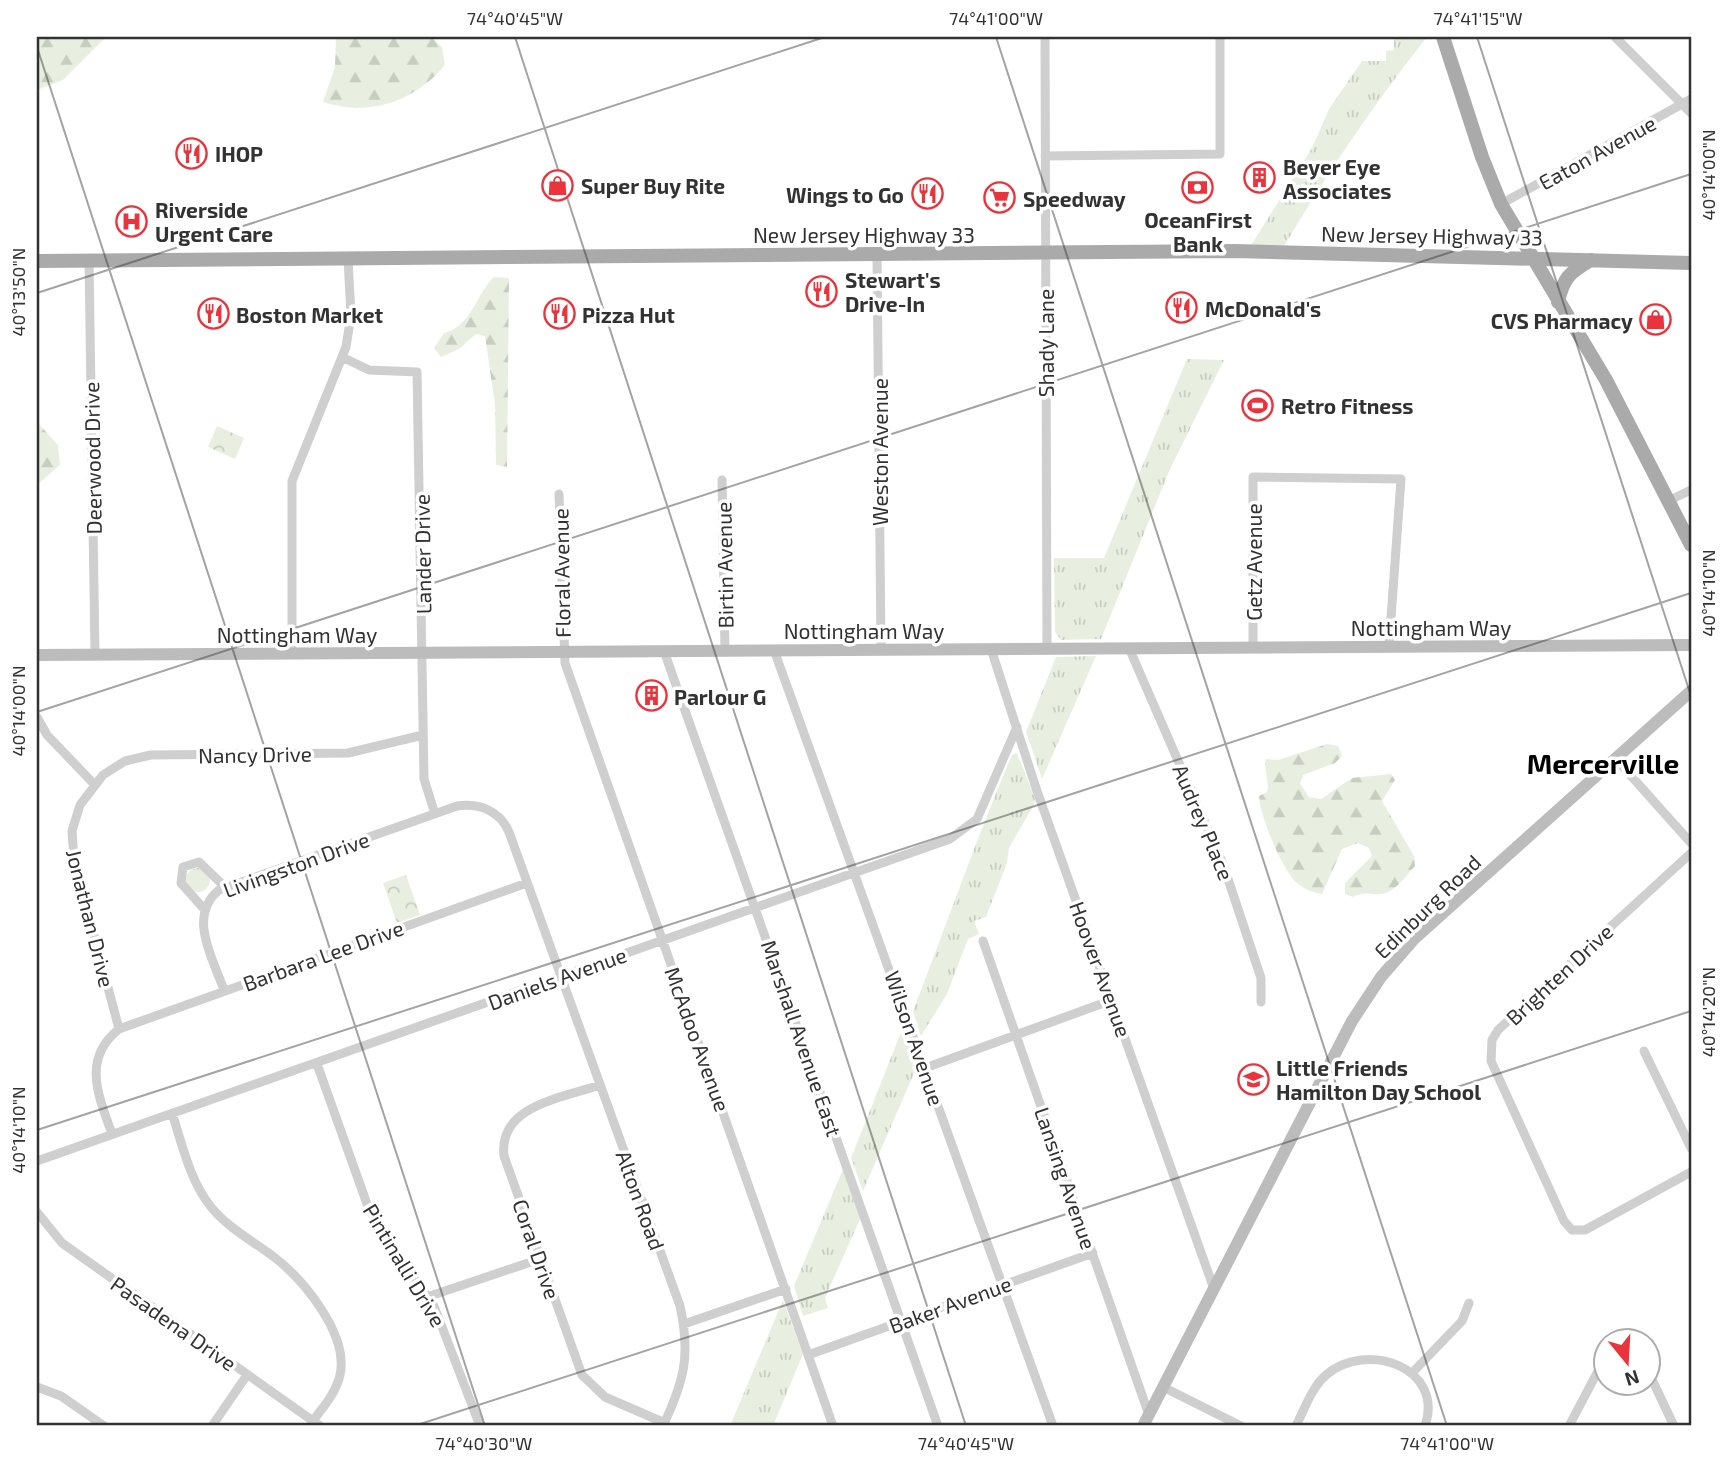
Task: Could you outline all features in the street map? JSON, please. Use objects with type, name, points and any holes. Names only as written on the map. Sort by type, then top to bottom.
[{"type":"main road","points":[[1443,37],[1482,157],[1502,204],[1605,380],[1691,545]]},
{"type":"main road","name":"New Jersey Highway 33","points":[[37,261],[1240,251],[1691,263]]},
{"type":"main road","points":[[1558,302],[1562,284],[1569,273],[1591,260]]},
{"type":"street","name":"Shady Lane","points":[[1045,37],[1048,648]]},
{"type":"street","points":[[1045,156],[1220,154],[1220,37]]},
{"type":"street","points":[[1615,37],[1688,102],[1691,113]]},
{"type":"street","name":"Eaton Avenue","points":[[1502,204],[1688,102]]},
{"type":"street","name":"Weston Avenue","points":[[877,255],[881,649]]},
{"type":"street","points":[[292,653],[292,481],[342,357],[351,315],[348,259]]},
{"type":"street","name":"Deerwood Drive","points":[[89,261],[95,655]]},
{"type":"street","name":"Lander Drive","points":[[342,357],[369,370],[417,372],[424,779],[435,814]]},
{"type":"street","name":"Getz Avenue","points":[[1253,647],[1252,477],[1401,479],[1389,646]]},
{"type":"street","name":"Birtin Avenue","points":[[722,480],[725,650]]},
{"type":"street","points":[[1668,501],[1691,490]]},
{"type":"street","name":"Floral Avenue","points":[[559,494],[562,652]]},
{"type":"street","name":"Nottingham Way","points":[[37,655],[1691,645]]},
{"type":"street","name":"Audrey Place","points":[[1129,648],[1223,864],[1261,978],[1261,1002]]},
{"type":"street","name":"Hoover Avenue","points":[[991,649],[1214,1289]]},
{"type":"street","name":"Wilson Avenue","points":[[774,650],[856,872],[1000,1286],[1052,1426]]},
{"type":"street","name":"Marshall Avenue East","points":[[664,651],[938,1426]]},
{"type":"street","name":"McAdoo Avenue","points":[[562,652],[833,1426]]},
{"type":"street","name":"Edinburg Road","points":[[1146,1420],[1352,1021],[1381,977],[1414,939],[1691,691]]},
{"type":"street","points":[[37,717],[47,735],[94,784]]},
{"type":"street","name":"Daniels Avenue","points":[[37,1161],[950,839],[971,827],[1017,727]]},
{"type":"street","name":"Nancy Drive","points":[[94,784],[114,767],[139,757],[348,753],[423,735]]},
{"type":"street","points":[[1616,759],[1691,843]]},
{"type":"street","name":"Jonathan Drive","points":[[94,784],[75,818],[72,845],[119,1029]]},
{"type":"street","name":"Livingston Drive","points":[[224,990],[204,935],[204,909],[212,896],[225,887],[468,804],[495,813],[506,825],[527,883]]},
{"type":"street","name":"Brighten Drive","points":[[1691,853],[1498,1030],[1492,1040],[1492,1060],[1564,1221],[1572,1230],[1585,1230],[1691,1172]]},
{"type":"street","points":[[204,909],[181,883],[183,867],[192,862],[205,864],[225,887]]},
{"type":"street","name":"Barbara Lee Drive","points":[[119,1029],[527,883]]},
{"type":"street","name":"Alton Road","points":[[527,883],[684,1324],[682,1385],[664,1425]]},
{"type":"street","name":"Lansing Avenue","points":[[983,941],[1093,1253],[1146,1420]]},
{"type":"street","points":[[925,1068],[1112,1000]]},
{"type":"street","points":[[112,1134],[95,1076],[97,1057],[119,1029]]},
{"type":"street","points":[[1644,1051],[1691,1148]]},
{"type":"street","name":"Pintinalli Drive","points":[[317,1064],[367,1204],[378,1225],[429,1296],[444,1326],[480,1426]]},
{"type":"street","name":"Coral Drive","points":[[600,1085],[521,1113],[505,1137],[505,1156],[578,1364],[589,1384],[605,1398],[664,1425]]},
{"type":"street","points":[[172,1113],[195,1181],[211,1207],[293,1274],[317,1304],[333,1334],[341,1355],[340,1376],[316,1424]]},
{"type":"street","name":"Pasadena Drive","points":[[37,1212],[62,1243],[316,1424]]},
{"type":"street","name":"Baker Avenue","points":[[808,1355],[1093,1253]]},
{"type":"street","points":[[429,1296],[540,1259]]},
{"type":"street","points":[[684,1324],[786,1289]]},
{"type":"street","points":[[1413,1372],[1462,1321],[1469,1303]]},
{"type":"street","points":[[1296,1426],[1319,1382],[1334,1369],[1357,1362],[1378,1360],[1395,1362],[1413,1372],[1427,1395],[1429,1415],[1425,1426]]},
{"type":"street","points":[[212,1426],[247,1375]]},
{"type":"street","points":[[1569,1426],[1592,1382]]},
{"type":"street","points":[[37,1387],[61,1396],[104,1426]]},
{"type":"street","points":[[1163,1387],[1241,1426]]},
{"type":"street","points":[[1659,1396],[1674,1426]]},
{"type":"green space","points":[[37,37],[106,37],[63,80],[37,90]]},
{"type":"green space","points":[[336,37],[431,37],[442,47],[445,65],[419,88],[390,103],[357,108],[323,102],[335,67]]},
{"type":"green space","points":[[1394,37],[1427,37],[1351,140],[1283,248],[1250,247],[1312,148],[1329,109],[1362,61],[1386,61],[1386,51],[1394,50]]},
{"type":"green space","points":[[494,277],[509,278],[507,467],[496,465],[495,405],[485,336],[476,334],[459,349],[441,357],[434,348],[444,333],[453,330],[467,317]]},
{"type":"green space","points":[[1187,359],[1224,360],[1170,469],[1101,639],[1061,640],[1055,632],[1054,558],[1104,558]]},
{"type":"green space","points":[[37,422],[58,445],[60,465],[37,485]]},
{"type":"green space","points":[[217,426],[244,438],[235,459],[208,447]]},
{"type":"green space","points":[[1096,656],[1042,779],[1026,732],[1056,657]]},
{"type":"green space","points":[[1327,744],[1338,746],[1342,756],[1335,763],[1303,775],[1300,784],[1309,797],[1321,799],[1352,778],[1391,774],[1395,780],[1382,801],[1414,856],[1415,866],[1390,891],[1353,897],[1345,894],[1345,883],[1372,856],[1369,848],[1358,843],[1342,849],[1322,894],[1297,883],[1279,855],[1260,805],[1259,796],[1267,792],[1266,759],[1278,760]]},
{"type":"green space","points":[[1017,753],[1036,801],[1009,848],[1007,863],[986,917],[974,921],[979,934],[968,939],[947,994],[921,1036],[913,1011],[999,787],[1012,755]]},
{"type":"green space","points":[[198,868],[209,875],[210,880],[203,891],[198,892],[187,885],[186,880],[193,869]]},
{"type":"green space","points":[[406,875],[420,915],[397,923],[383,883]]},
{"type":"green space","points":[[904,1025],[918,1064],[863,1191],[851,1158]]},
{"type":"green space","points":[[843,1169],[860,1219],[825,1298],[828,1308],[803,1316],[794,1286]]},
{"type":"green space","points":[[783,1300],[803,1354],[773,1426],[730,1426]]},
{"type":"place","name":"IHOP","points":[[192,153]]},
{"type":"place","name":"Beyer Eye Associates","points":[[1260,178]]},
{"type":"place","name":"Super Buy Rite","points":[[558,185]]},
{"type":"place","name":"OceanFirst Bank","points":[[1198,187]]},
{"type":"place","name":"Wings to Go","points":[[927,194]]},
{"type":"place","name":"Speedway","points":[[1000,198]]},
{"type":"place","name":"Riverside Urgent Care","points":[[132,221]]},
{"type":"place","name":"Stewart's Drive-In","points":[[822,291]]},
{"type":"place","name":"McDonald's","points":[[1182,308]]},
{"type":"place","name":"Boston Market","points":[[213,314]]},
{"type":"place","name":"Pizza Hut","points":[[559,314]]},
{"type":"place","name":"CVS Pharmacy","points":[[1656,320]]},
{"type":"place","name":"Retro Fitness","points":[[1258,405]]},
{"type":"place","name":"Parlour G","points":[[651,696]]},
{"type":"place","name":"Little Friends Hamilton Day School","points":[[1253,1079]]},
{"type":"district","name":"Mercerville","points":[[1603,763]]}]
